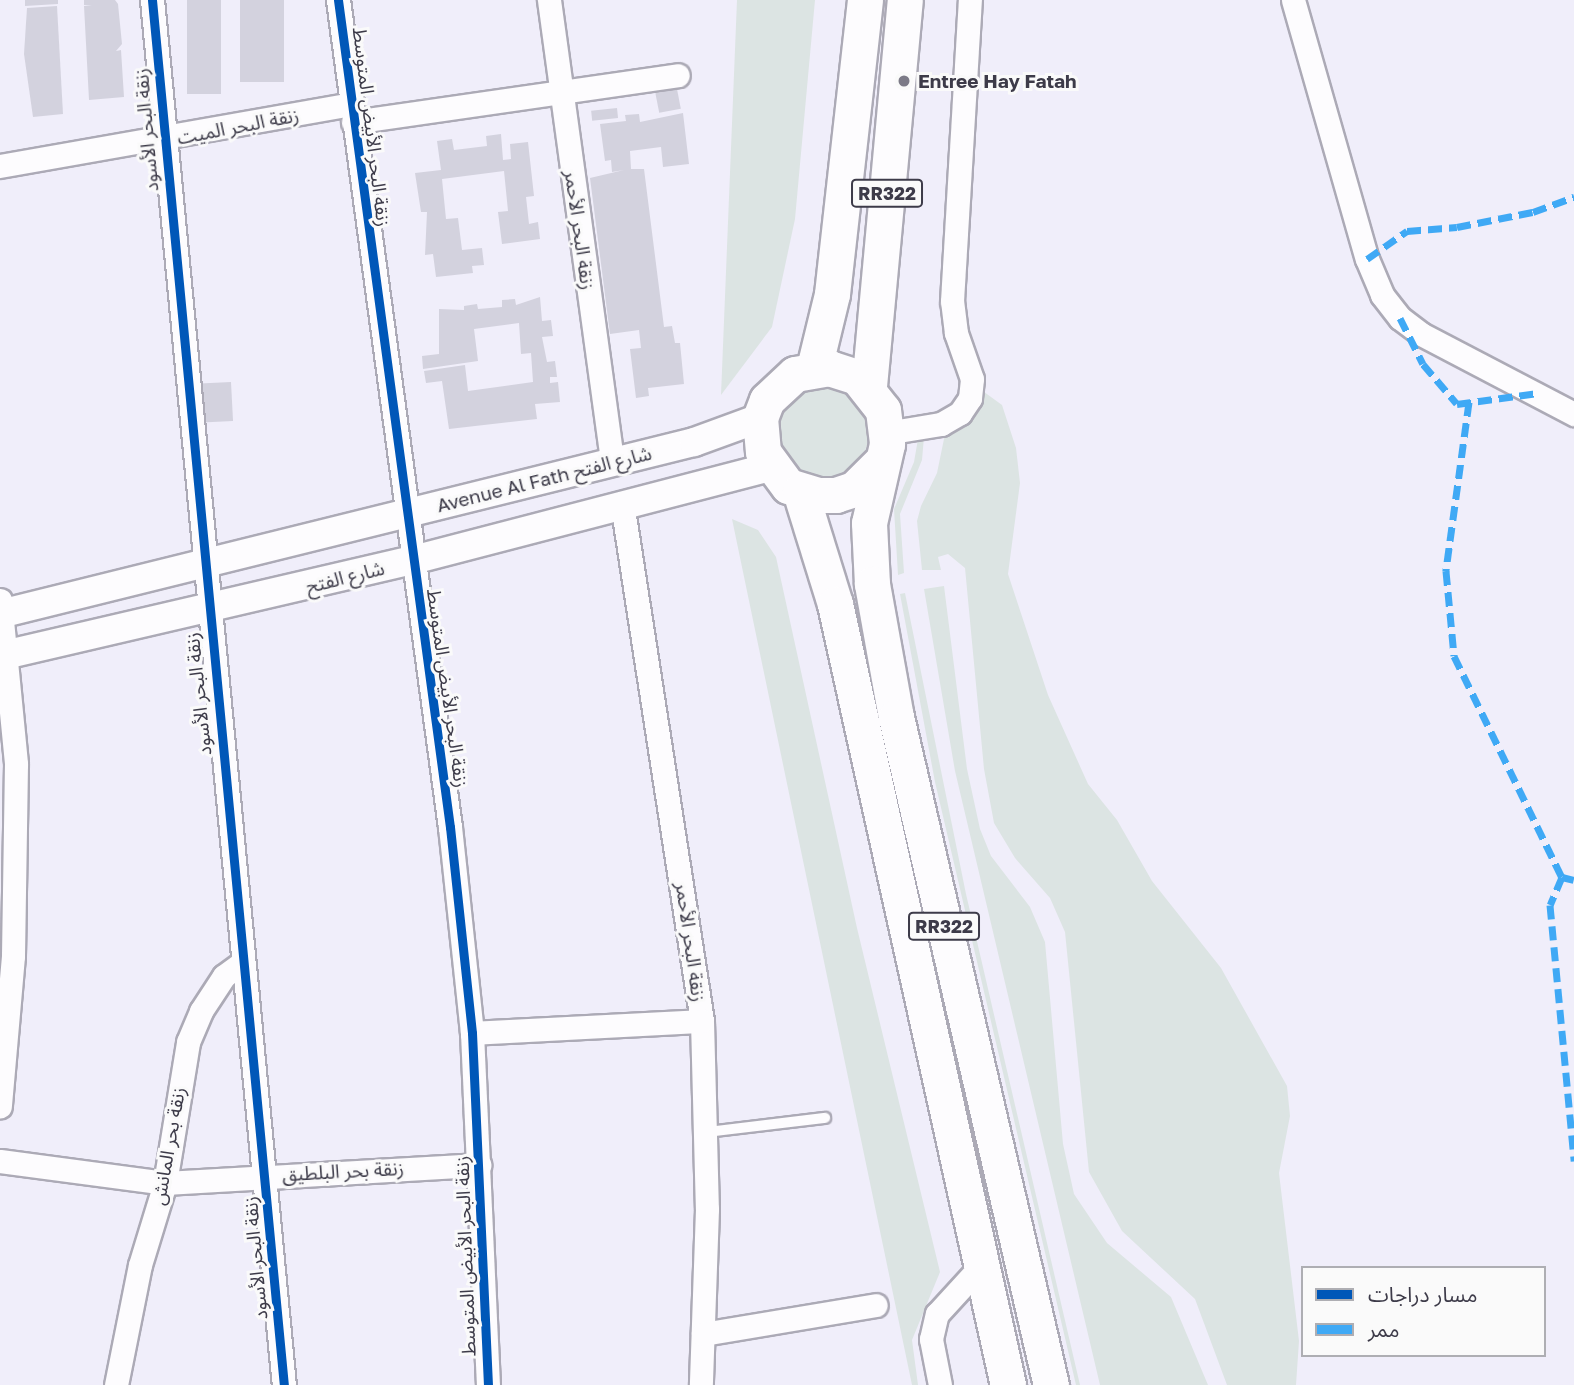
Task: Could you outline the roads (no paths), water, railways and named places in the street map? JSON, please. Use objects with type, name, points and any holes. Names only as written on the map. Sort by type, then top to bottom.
[{"type":"main road","name":"RR322","points":[[814,368],[832,294],[865,0]]},
{"type":"main road","name":"RR322","points":[[905,0],[869,386],[883,410],[883,448],[870,513],[868,554],[896,717],[1051,1385]]},
{"type":"main road","points":[[869,386],[843,370],[814,368],[779,385],[760,418],[759,435],[770,467],[800,491],[836,495],[854,489],[883,448]]},
{"type":"main road","name":"RR322","points":[[800,491],[835,604],[1008,1385]]},
{"type":"street","name":"زنقة البحر الأسود","points":[[152,0],[207,610],[266,1175],[284,1385]]},
{"type":"street","name":"زنقة البحر الأبيض المتوسط","points":[[338,0],[413,560],[472,1033],[488,1385]]},
{"type":"street","name":"زنقة البحر الأحمر","points":[[549,0],[612,461]]},
{"type":"street","points":[[883,448],[941,425],[960,413],[970,398],[972,379],[956,333],[952,279],[970,0]]},
{"type":"street","points":[[1293,0],[1367,259],[1382,295],[1400,318],[1421,334],[1574,414]]},
{"type":"street","name":"زنقة البحر الميت","points":[[0,166],[353,113],[562,95],[678,75]]},
{"type":"street","name":"Avenue Al Fath شارع الفتح","points":[[0,614],[694,442],[760,418]]},
{"type":"street","name":"شارع الفتح","points":[[2,656],[413,560],[622,503],[770,467]]},
{"type":"street","name":"زنقة البحر الأحمر","points":[[622,503],[702,1021],[707,1132],[701,1385]]},
{"type":"street","points":[[0,600],[2,656],[16,764],[13,956],[0,1106]]},
{"type":"street","name":"زنقة بحر المانش","points":[[116,1385],[140,1265],[165,1182],[188,1042],[201,1011],[225,976],[242,963]]},
{"type":"street","points":[[472,1033],[702,1021]]},
{"type":"street","name":"زنقة بحر البلطيق","points":[[0,1161],[165,1182],[479,1165]]},
{"type":"street","points":[[940,1385],[931,1339],[937,1314],[980,1267]]},
{"type":"street","points":[[703,1334],[876,1306]]},
{"type":"lane","points":[[707,1132],[825,1118]]},
{"type":"place","name":"Entree Hay Fatah","points":[[904,81]]}]
